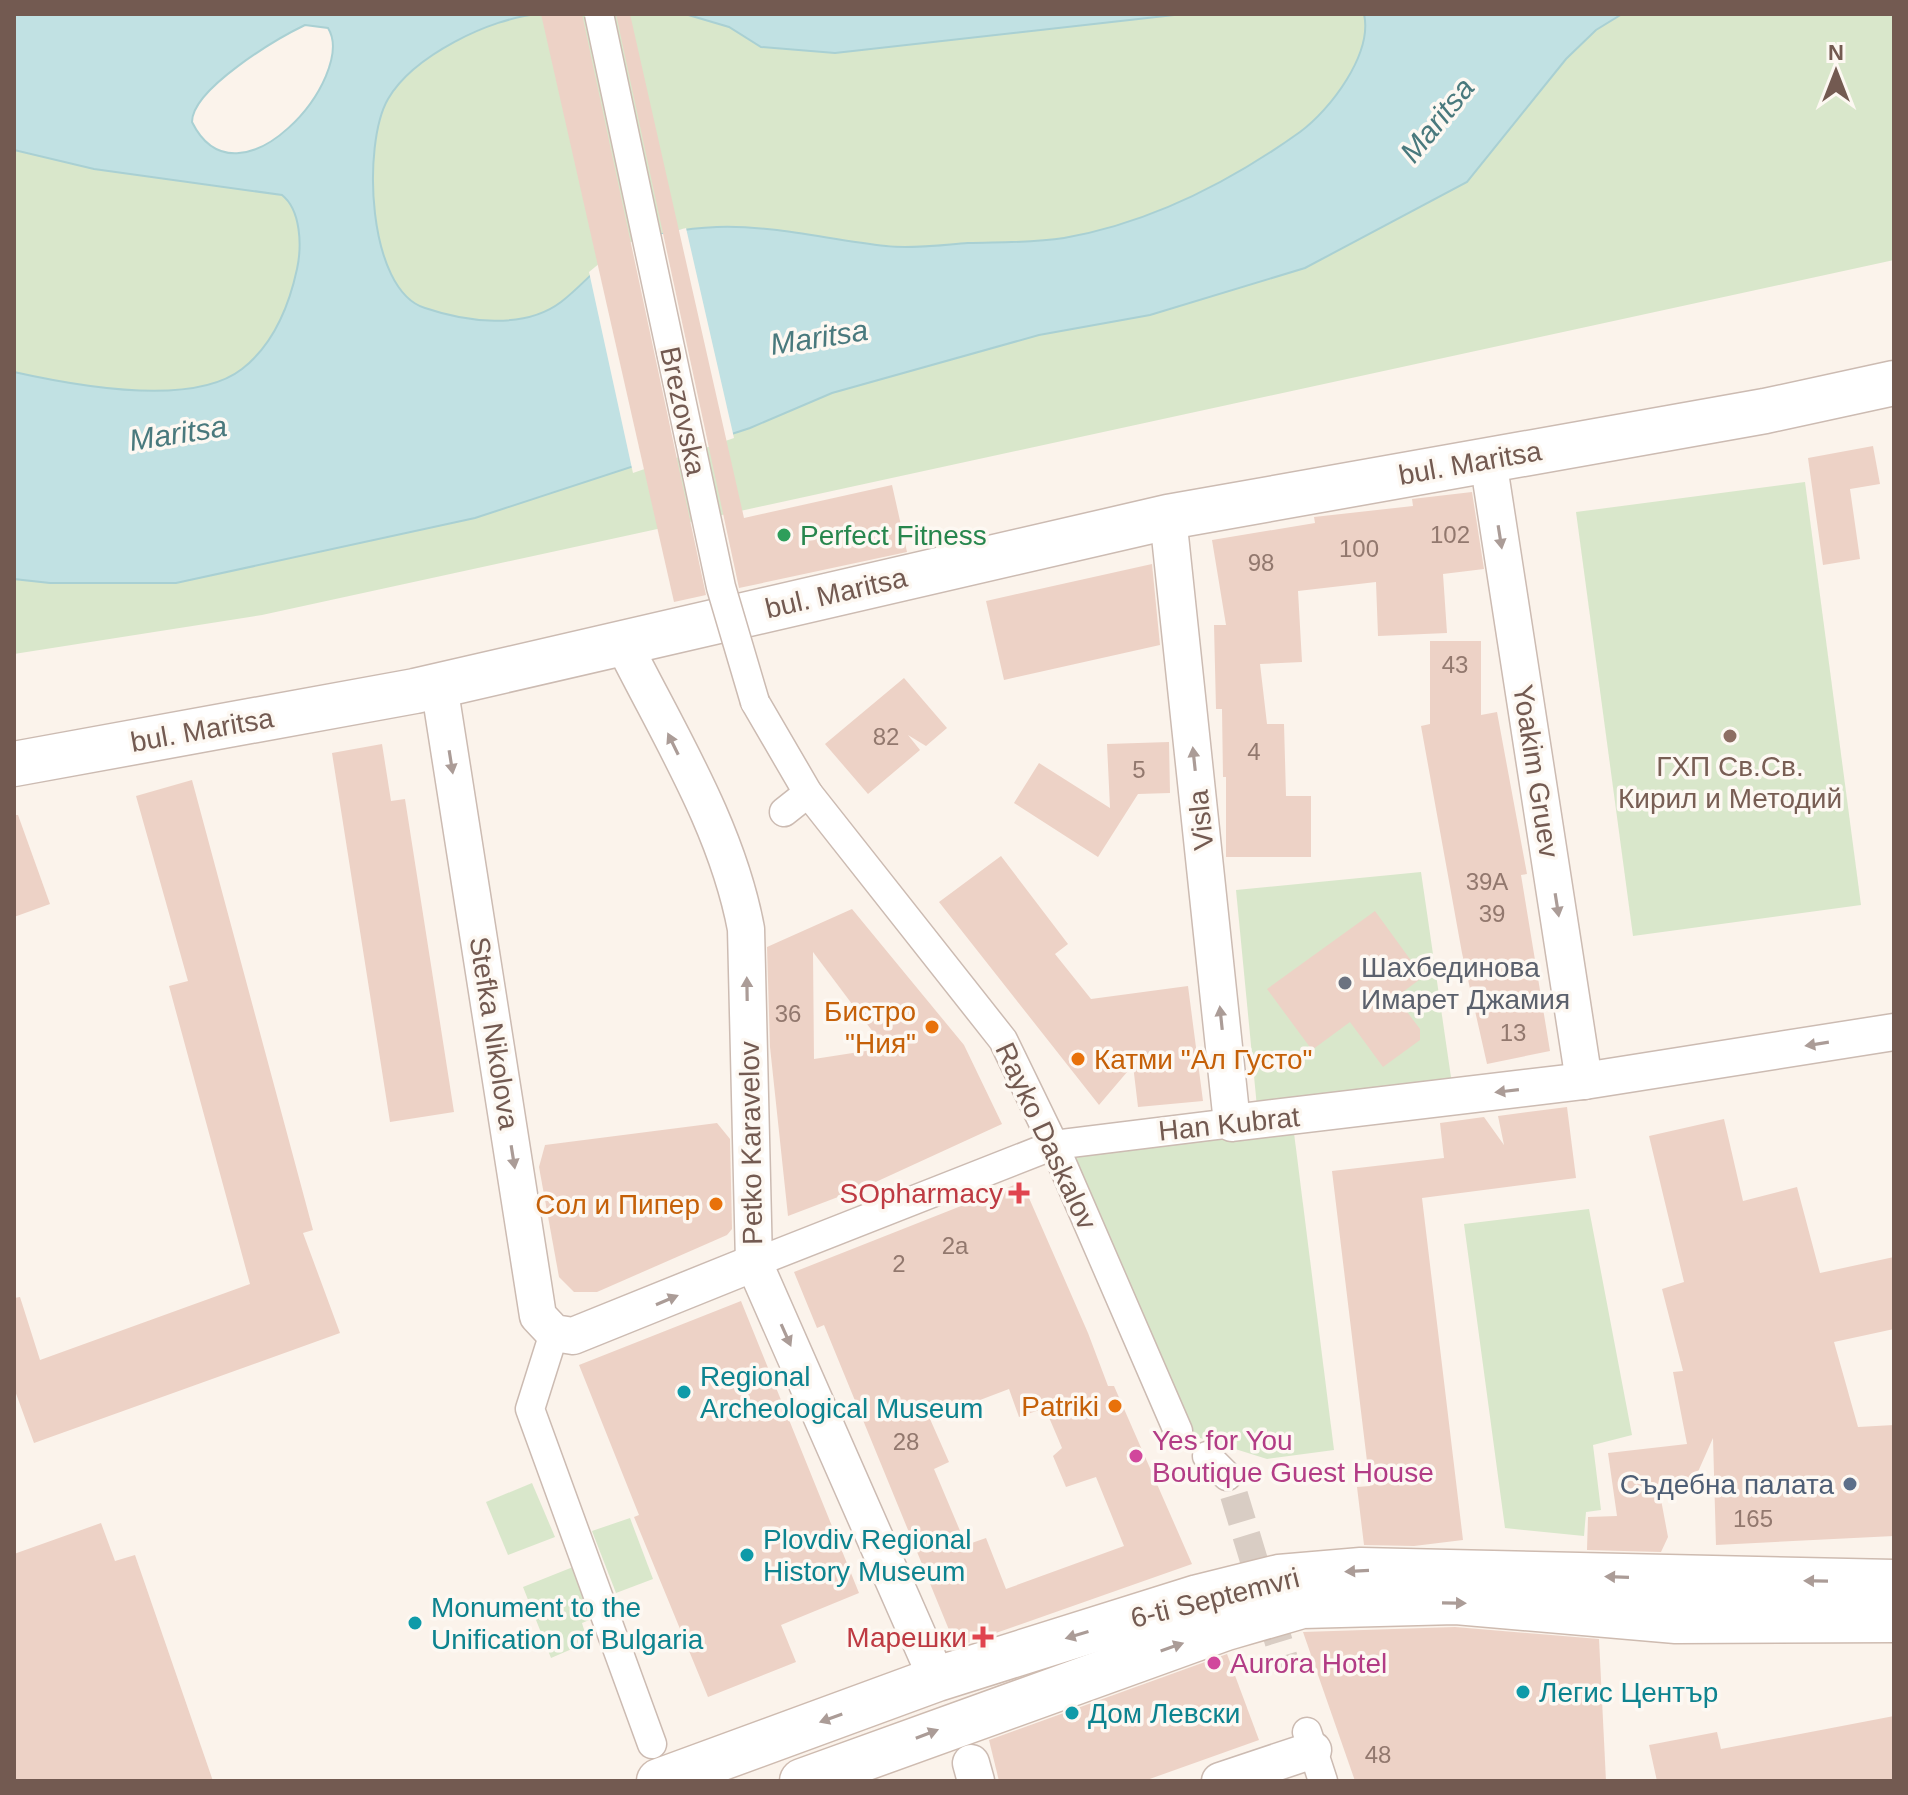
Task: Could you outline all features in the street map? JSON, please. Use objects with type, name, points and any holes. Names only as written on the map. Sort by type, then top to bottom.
[{"type":"main road","name":"bul. Maritsa","points":[[14,764],[439,685],[1168,517],[1765,411],[1894,383]]},
{"type":"main road","name":"6-ti Septemvri","points":[[655,1763],[1198,1597],[1279,1577],[1361,1570],[1894,1582]]},
{"type":"main road","name":"6-ti Septemvri","points":[[802,1781],[1211,1633],[1302,1606],[1456,1602],[1676,1621],[1894,1620]]},
{"type":"street","name":"Brezovska","points":[[599,14],[721,587],[755,702],[808,793]]},
{"type":"street","name":"Yoakim Gruev","points":[[1488,460],[1584,1081]]},
{"type":"street","name":"Visla","points":[[1168,517],[1232,1123]]},
{"type":"street","name":"Petko Karavelov","points":[[623,643],[726,850],[738,890],[746,929],[754,1263],[937,1679]]},
{"type":"street","name":"Stefka Nikolova","points":[[439,685],[538,1316],[554,1333]]},
{"type":"street","points":[[784,812],[808,793]]},
{"type":"street","name":"Rayko Daskalov","points":[[808,793],[1003,1040],[1054,1145],[1178,1431]]},
{"type":"street","name":"Han Kubrat","points":[[554,1333],[573,1336],[595,1330],[754,1263],[1054,1145],[1584,1081],[1894,1032]]},
{"type":"street","points":[[554,1333],[530,1409],[655,1763]]},
{"type":"street","points":[[1207,1456],[1227,1476]]},
{"type":"street","points":[[1220,1781],[1314,1754]]},
{"type":"green space","points":[[539,14],[685,14],[835,53],[1183,14],[1364,14],[1365,30],[1356,63],[1347,80],[1324,110],[1300,132],[1217,184],[1127,222],[1052,240],[906,247],[759,228],[694,229],[656,235],[623,248],[561,302],[530,317],[476,320],[425,308],[406,296],[391,274],[381,246],[375,214],[375,148],[388,99],[415,68],[454,42],[498,23]]},
{"type":"green space","points":[[1622,14],[1894,14],[1894,260],[262,615],[14,654],[14,579],[50,583],[176,583],[475,518],[750,428],[832,393],[1039,335],[1150,315],[1400,216],[1467,182],[1566,59],[1596,30]]},
{"type":"green space","points":[[14,150],[94,169],[282,195],[296,219],[299,260],[284,311],[263,348],[242,369],[220,381],[163,391],[98,387],[14,372]]},
{"type":"green space","points":[[1805,482],[1861,905],[1633,936],[1576,512]]},
{"type":"green space","points":[[1421,872],[1452,1084],[1257,1107],[1236,890]]},
{"type":"green space","points":[[1292,1117],[1334,1450],[1267,1459],[1178,1431],[1054,1145]]},
{"type":"green space","points":[[1589,1209],[1632,1435],[1593,1445],[1601,1510],[1586,1512],[1584,1536],[1505,1528],[1464,1224]]},
{"type":"green space","points":[[532,1483],[555,1537],[508,1555],[486,1502]]},
{"type":"green space","points":[[630,1518],[653,1579],[616,1593],[592,1531]]},
{"type":"green space","points":[[573,1567],[594,1618],[582,1623],[585,1633],[577,1637],[581,1645],[551,1658],[523,1587]]},
{"type":"water","name":"Maritsa","points":[[14,14],[539,14],[476,31],[415,68],[388,99],[375,148],[375,214],[381,246],[391,274],[406,296],[425,308],[458,317],[513,320],[546,311],[561,302],[623,248],[656,235],[681,230],[759,228],[906,247],[1040,241],[1096,231],[1158,211],[1217,184],[1300,132],[1324,110],[1347,80],[1362,46],[1364,14],[1622,14],[1596,30],[1566,59],[1467,182],[1305,268],[1150,315],[1039,335],[832,393],[750,428],[475,518],[176,583],[50,583],[14,579],[14,372],[98,387],[163,391],[220,381],[242,369],[271,337],[289,297],[299,250],[293,210],[282,195],[94,169],[14,150]],"holes":[[[305,25],[328,28],[333,50],[326,76],[310,103],[288,128],[263,146],[237,153],[212,147],[192,122],[196,109],[220,80],[257,53]]]},
{"type":"water","points":[[685,14],[1183,14],[835,53],[761,47],[729,27]]},
{"type":"pier","points":[[686,228],[734,438],[633,473],[589,272],[623,244]]},
{"type":"building","points":[[541,14],[582,14],[706,595],[674,602]]},
{"type":"building","points":[[616,14],[630,14],[744,518],[892,485],[907,552],[739,588]]},
{"type":"building","points":[[1873,446],[1880,484],[1850,489],[1860,559],[1823,565],[1808,458]]},
{"type":"building","points":[[1472,492],[1484,569],[1443,574],[1447,633],[1378,636],[1376,582],[1298,591],[1302,662],[1260,664],[1267,724],[1284,724],[1286,796],[1311,796],[1311,857],[1226,857],[1226,777],[1223,777],[1222,709],[1216,709],[1214,625],[1226,625],[1212,540],[1315,523],[1314,517],[1413,506],[1412,499]]},
{"type":"building","points":[[1152,564],[1160,645],[1004,680],[986,601]]},
{"type":"building","points":[[1430,641],[1481,641],[1481,715],[1497,712],[1527,874],[1521,875],[1550,1051],[1487,1064],[1462,953],[1421,726],[1430,724]]},
{"type":"building","points":[[904,678],[947,728],[926,746],[908,735],[920,750],[868,794],[825,744]]},
{"type":"building","points":[[1169,742],[1170,793],[1138,794],[1098,857],[1014,803],[1039,763],[1110,808],[1107,744]]},
{"type":"building","points":[[382,744],[391,801],[405,799],[454,1112],[390,1122],[332,753]]},
{"type":"building","points":[[192,780],[313,1230],[303,1233],[340,1333],[34,1443],[14,1388],[14,1298],[20,1297],[40,1360],[250,1284],[169,986],[188,981],[136,796]]},
{"type":"building","points":[[14,815],[18,815],[50,904],[14,917]]},
{"type":"building","points":[[1001,856],[1068,944],[1055,954],[1091,999],[1188,986],[1203,1101],[1138,1107],[1133,1065],[1099,1105],[939,902]]},
{"type":"building","points":[[852,909],[964,1045],[1002,1124],[867,1186],[788,1216],[770,1047],[767,947]],"holes":[[[813,952],[885,1048],[814,1059]]]},
{"type":"building","name":"Шахбединова Имарет Джамия","points":[[1375,911],[1423,977],[1396,997],[1420,1029],[1420,1040],[1383,1067],[1350,1022],[1312,1050],[1267,989]]},
{"type":"building","points":[[1567,1107],[1576,1178],[1422,1198],[1463,1540],[1414,1546],[1364,1545],[1357,1487],[1370,1486],[1332,1171],[1444,1158],[1440,1123],[1484,1117],[1504,1145],[1498,1116]]},
{"type":"building","points":[[1724,1119],[1743,1201],[1797,1187],[1820,1273],[1894,1257],[1894,1329],[1834,1342],[1858,1427],[1894,1425],[1894,1536],[1716,1545],[1713,1438],[1693,1483],[1659,1489],[1668,1537],[1661,1552],[1587,1550],[1588,1517],[1617,1516],[1608,1453],[1687,1444],[1673,1372],[1683,1371],[1662,1289],[1684,1282],[1649,1136]]},
{"type":"building","points":[[717,1123],[730,1139],[732,1229],[727,1235],[597,1292],[574,1292],[559,1277],[539,1167],[545,1145]]},
{"type":"building","points":[[1022,1182],[1108,1386],[1114,1386],[1192,1564],[956,1647],[824,1325],[817,1328],[794,1272]],"holes":[[[1009,1389],[1019,1417],[1045,1408],[1062,1448],[1053,1456],[1066,1487],[1096,1477],[1124,1546],[1006,1589],[986,1538],[966,1545],[934,1469],[949,1462],[930,1419]]]},
{"type":"building","points":[[741,1301],[859,1593],[781,1625],[796,1662],[708,1697],[634,1517],[639,1515],[579,1365]]},
{"type":"building","points":[[101,1523],[115,1561],[135,1555],[213,1781],[14,1781],[14,1554]]},
{"type":"building","points":[[1455,1627],[1599,1639],[1606,1781],[1355,1781],[1303,1632]]},
{"type":"building","name":"Дом Левски","points":[[1227,1654],[1259,1740],[1144,1781],[999,1781],[989,1740]]},
{"type":"building","points":[[1894,1716],[1894,1781],[1657,1781],[1649,1745],[1717,1732],[1721,1749]]},
{"type":"tunnel","points":[[1234,1495],[1287,1669]]},
{"type":"place","name":"Perfect Fitness","points":[[784,535]]},
{"type":"place","name":"ГХП Св.Св. Кирил и Методий","points":[[1730,736]]},
{"type":"place","name":"Шахбединова Имарет Джамия","points":[[1345,983]]},
{"type":"place","name":"Бистро \"Ния\"","points":[[932,1027]]},
{"type":"place","name":"Катми \"Ал Густо\"","points":[[1078,1059]]},
{"type":"place","name":"SOpharmacy","points":[[1019,1193]]},
{"type":"place","name":"Сол и Пипер","points":[[716,1204]]},
{"type":"place","name":"Regional Archeological Museum","points":[[684,1392]]},
{"type":"place","name":"Patriki","points":[[1115,1406]]},
{"type":"place","name":"Yes for You Boutique Guest House","points":[[1136,1456]]},
{"type":"place","name":"Съдебна палата","points":[[1850,1484]]},
{"type":"place","name":"Plovdiv Regional History Museum","points":[[747,1555]]},
{"type":"place","name":"Monument to the Unification of Bulgaria","points":[[415,1623]]},
{"type":"place","name":"Марешки","points":[[983,1637]]},
{"type":"place","name":"Aurora Hotel","points":[[1214,1663]]},
{"type":"place","name":"Легис Център","points":[[1523,1692]]},
{"type":"place","name":"Дом Левски","points":[[1072,1713]]}]
